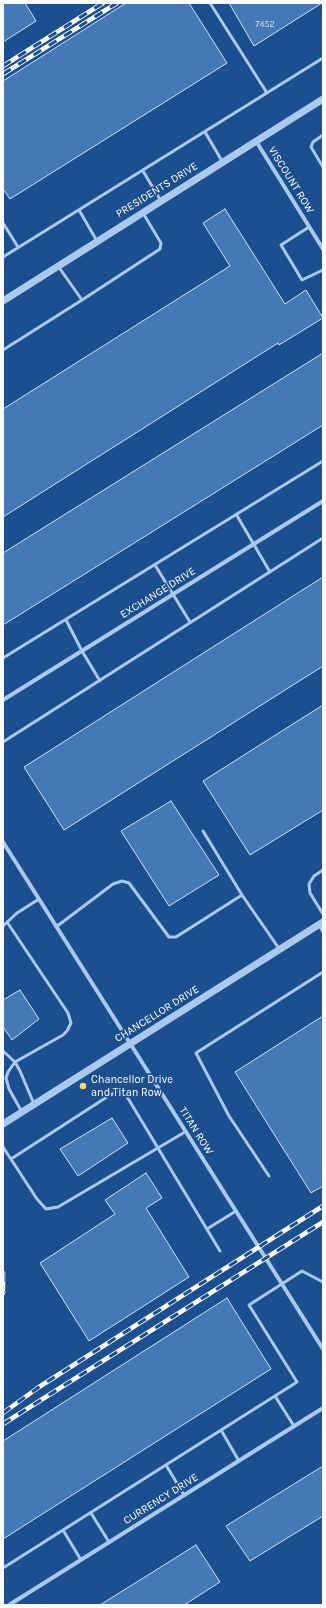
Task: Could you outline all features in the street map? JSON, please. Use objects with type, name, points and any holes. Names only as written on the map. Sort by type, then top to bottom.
[{"type":"street","name":"PRESIDENTS DRIVE","points":[[3,301],[323,99]]},
{"type":"street","name":"VISCOUNT ROW","points":[[256,141],[323,249]]},
{"type":"street","name":"EXCHANGE DRIVE","points":[[3,700],[323,500]]},
{"type":"street","name":"TITAN ROW","points":[[3,842],[323,1349]]},
{"type":"street","name":"CHANCELLOR DRIVE","points":[[3,1124],[321,924]]},
{"type":"street","name":"CURRENCY DRIVE","points":[[9,1605],[323,1408]]},
{"type":"lane","points":[[210,3],[267,93]]},
{"type":"lane","points":[[3,257],[323,58]]},
{"type":"lane","points":[[204,132],[223,162]]},
{"type":"lane","points":[[323,135],[313,142],[311,147],[323,167]]},
{"type":"lane","points":[[143,171],[161,201]]},
{"type":"lane","points":[[78,210],[97,241]]},
{"type":"lane","points":[[3,350],[160,249],[161,243],[143,212]]},
{"type":"lane","points":[[3,223],[18,248]]},
{"type":"lane","points":[[309,227],[281,244],[302,280],[323,270]]},
{"type":"lane","points":[[58,266],[82,300]]},
{"type":"lane","points":[[3,658],[323,461]]},
{"type":"lane","points":[[236,514],[270,572]]},
{"type":"lane","points":[[3,742],[323,538]]},
{"type":"lane","points":[[155,565],[190,622]]},
{"type":"lane","points":[[66,620],[82,651],[100,680]]},
{"type":"lane","points":[[203,831],[242,895],[280,950]]},
{"type":"lane","points":[[323,870],[314,876],[309,884],[310,893],[323,914]]},
{"type":"lane","points":[[56,927],[113,884],[122,881],[129,884],[169,937],[176,937],[242,895]]},
{"type":"lane","points":[[3,926],[17,913],[39,899]]},
{"type":"lane","points":[[7,922],[68,1013],[70,1023],[68,1031],[63,1035],[15,1062],[8,1072],[6,1078],[9,1089],[22,1112]]},
{"type":"lane","points":[[321,924],[323,932]]},
{"type":"lane","points":[[269,1176],[229,1116],[196,1053],[323,972]]},
{"type":"lane","points":[[3,1051],[15,1062],[34,1104]]},
{"type":"lane","points":[[11,1159],[110,1095],[120,1091],[126,1095],[220,1251]]},
{"type":"lane","points":[[3,1147],[37,1199],[46,1209],[58,1207],[185,1132]]},
{"type":"lane","points":[[207,1229],[236,1211]]},
{"type":"lane","points":[[3,1568],[297,1382],[249,1305],[302,1271],[323,1282]]},
{"type":"lane","points":[[275,1396],[294,1426]]},
{"type":"lane","points":[[221,1430],[240,1460]]},
{"type":"lane","points":[[166,1466],[184,1495]]},
{"type":"lane","points":[[91,1513],[109,1542]]},
{"type":"lane","points":[[63,1530],[81,1560]]},
{"type":"building","points":[[3,3],[25,3],[36,21],[3,42]]},
{"type":"building","points":[[126,3],[189,3],[227,63],[10,199],[3,189],[3,81]]},
{"type":"building","points":[[229,3],[322,3],[254,46]]},
{"type":"building","points":[[225,209],[285,304],[306,290],[323,318],[279,345],[278,343],[3,517],[3,409],[230,266],[203,223]]},
{"type":"building","points":[[323,353],[323,425],[3,625],[3,553]]},
{"type":"building","points":[[323,577],[323,666],[64,830],[24,767]]},
{"type":"building","points":[[323,705],[323,810],[250,855],[203,781]]},
{"type":"building","points":[[171,801],[219,875],[169,906],[121,831]]},
{"type":"building","points":[[20,990],[39,1019],[12,1040],[3,1027],[3,1000]]},
{"type":"building","points":[[323,1016],[323,1186],[311,1193],[235,1072]]},
{"type":"building","points":[[112,1118],[128,1143],[78,1176],[60,1149]]},
{"type":"building","points":[[146,1173],[162,1198],[146,1208],[189,1277],[89,1341],[40,1263],[115,1214],[105,1200]]},
{"type":"building","points":[[227,1298],[271,1369],[3,1539],[3,1441]]},
{"type":"building","points":[[323,1466],[323,1516],[250,1561],[226,1526]]},
{"type":"building","points":[[196,1545],[220,1582],[184,1605],[100,1605]]},
{"type":"railway","points":[[3,66],[103,3]]},
{"type":"railway","points":[[3,74],[117,3]]},
{"type":"railway","points":[[3,1413],[39,1387],[323,1206]]},
{"type":"railway","points":[[3,1424],[323,1222]]},
{"type":"railway","points":[[3,1273],[3,1293]]},
{"type":"place","name":"Chancellor Drive and Titan Row","points":[[83,1086]]}]
